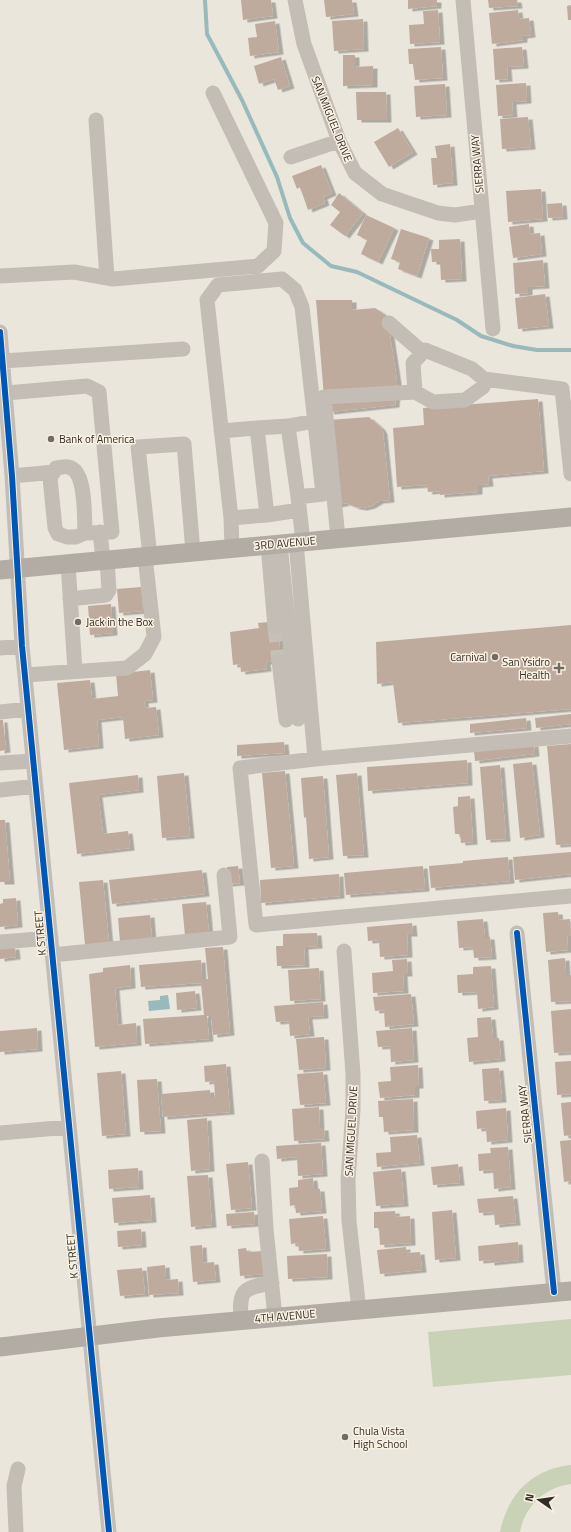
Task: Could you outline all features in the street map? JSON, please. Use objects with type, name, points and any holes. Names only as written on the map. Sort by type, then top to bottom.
[{"type":"main road","name":"3RD AVENUE","points":[[8,570],[68,563],[571,517]]},
{"type":"main road","name":"4TH AVENUE","points":[[0,1347],[241,1320],[562,1291]]},
{"type":"street","name":"SAN MIGUEL DRIVE","points":[[295,0],[304,44],[339,141],[355,173],[382,194],[438,213],[455,214],[482,212]]},
{"type":"street","name":"SIERRA WAY","points":[[463,0],[493,329]]},
{"type":"street","points":[[0,276],[74,272],[113,279],[258,266],[274,251],[276,223],[213,93]]},
{"type":"street","points":[[96,120],[107,278]]},
{"type":"street","points":[[291,158],[339,141]]},
{"type":"street","points":[[230,518],[267,515],[323,494],[302,307],[295,290],[282,279],[218,285],[207,300],[232,548]]},
{"type":"street","points":[[388,323],[422,352]]},
{"type":"street","name":"K STREET","points":[[0,332],[12,476],[6,494],[8,570],[22,646],[109,1532]]},
{"type":"street","points":[[2,369],[184,349]]},
{"type":"street","points":[[415,392],[413,363],[425,350],[472,369],[484,379],[562,389],[571,474]]},
{"type":"street","points":[[338,538],[324,397],[415,392],[433,402],[465,400],[483,387],[484,379]]},
{"type":"street","points":[[6,393],[87,386],[99,392],[112,532],[85,533],[76,537],[67,537],[58,534],[54,528],[50,478],[56,468],[69,467],[77,472],[81,481],[85,533]]},
{"type":"street","points":[[221,431],[288,426],[315,421]]},
{"type":"street","points":[[275,627],[287,543],[299,503],[288,426]]},
{"type":"street","points":[[257,428],[267,515]]},
{"type":"street","points":[[25,675],[127,668],[145,654],[154,637],[138,447],[184,444],[192,552]]},
{"type":"street","points":[[12,476],[54,472]]},
{"type":"street","points":[[70,599],[106,595],[109,590],[100,532]]},
{"type":"street","points":[[279,661],[292,720],[287,543]]},
{"type":"street","points":[[287,543],[315,759]]},
{"type":"street","points":[[68,563],[75,672]]},
{"type":"street","points":[[0,648],[22,646]]},
{"type":"street","points":[[0,712],[28,709]]},
{"type":"street","points":[[571,736],[315,759],[240,768],[256,925],[571,896]]},
{"type":"street","points":[[0,763],[34,761]]},
{"type":"street","points":[[0,790],[36,786]]},
{"type":"street","points":[[52,955],[230,937],[224,876]]},
{"type":"street","name":"SIERRA WAY","points":[[517,933],[562,1291]]},
{"type":"street","points":[[0,942],[51,938]]},
{"type":"street","name":"SAN MIGUEL DRIVE","points":[[344,951],[353,1074],[353,1109],[348,1180],[349,1221],[359,1310]]},
{"type":"street","points":[[0,1133],[69,1127]]},
{"type":"street","points":[[262,1161],[266,1229],[275,1317]]},
{"type":"street","points":[[241,1320],[240,1297],[248,1289],[257,1285],[272,1284]]},
{"type":"street","points":[[16,1532],[14,1486],[18,1469]]},
{"type":"green space","points":[[571,1319],[571,1375],[433,1387],[428,1332]]},
{"type":"green space","points":[[571,1465],[571,1484],[553,1489],[538,1499],[526,1514],[520,1532],[500,1532],[509,1506],[524,1486],[545,1472],[557,1467]]},
{"type":"water","points":[[168,995],[170,1009],[149,1011],[148,1001],[160,1000],[160,996]]},
{"type":"building","points":[[241,0],[271,0],[273,16],[243,20]]},
{"type":"building","points":[[324,0],[352,0],[354,14],[326,17]]},
{"type":"building","points":[[408,0],[437,0],[437,6],[408,9]]},
{"type":"building","points":[[488,0],[517,0],[518,6],[489,8]]},
{"type":"building","points":[[571,5],[571,20],[568,20],[567,6]]},
{"type":"building","points":[[438,10],[440,42],[410,44],[409,25],[424,24],[423,11]]},
{"type":"building","points":[[518,10],[519,19],[529,18],[531,35],[523,36],[523,40],[492,44],[489,13]]},
{"type":"building","points":[[363,19],[364,49],[334,51],[332,21]]},
{"type":"building","points":[[275,21],[279,52],[250,56],[248,38],[257,37],[255,24]]},
{"type":"building","points":[[441,47],[443,78],[415,80],[413,64],[409,64],[408,49]]},
{"type":"building","points":[[522,47],[524,66],[507,67],[508,79],[495,80],[493,49]]},
{"type":"building","points":[[343,55],[355,55],[355,67],[373,66],[373,85],[343,86]]},
{"type":"building","points":[[281,57],[290,86],[278,90],[274,79],[259,84],[254,66]]},
{"type":"building","points":[[526,83],[527,101],[512,102],[513,115],[498,116],[496,85]]},
{"type":"building","points":[[445,84],[447,115],[416,117],[414,86]]},
{"type":"building","points":[[356,92],[386,92],[387,120],[357,120]]},
{"type":"building","points":[[528,117],[531,147],[502,149],[500,119]]},
{"type":"building","points":[[398,128],[413,152],[389,167],[374,142]]},
{"type":"building","points":[[450,144],[453,183],[433,185],[431,158],[437,158],[435,146]]},
{"type":"building","points":[[321,165],[332,193],[323,197],[325,203],[308,210],[300,187],[297,189],[292,176]]},
{"type":"building","points":[[541,189],[543,219],[508,222],[506,191]]},
{"type":"building","points":[[339,193],[363,213],[345,236],[330,225],[340,212],[331,205]]},
{"type":"building","points":[[562,203],[563,217],[548,218],[547,204]]},
{"type":"building","points":[[366,215],[394,228],[378,262],[361,254],[367,240],[357,235]]},
{"type":"building","points":[[529,224],[530,234],[540,233],[542,254],[513,258],[509,227]]},
{"type":"building","points":[[401,229],[429,238],[417,276],[398,269],[400,262],[391,259]]},
{"type":"building","points":[[460,239],[462,279],[441,280],[440,262],[432,262],[431,249],[439,249],[439,240]]},
{"type":"building","points":[[543,260],[545,286],[528,287],[528,293],[515,294],[513,263]]},
{"type":"building","points":[[545,294],[549,326],[518,329],[515,298]]},
{"type":"building","points":[[316,300],[352,300],[352,310],[375,308],[387,316],[397,381],[395,405],[330,412],[324,397]]},
{"type":"building","points":[[538,399],[544,471],[488,476],[489,484],[478,485],[478,492],[440,495],[440,491],[428,492],[427,485],[397,487],[393,428],[424,425],[423,408]]},
{"type":"building","points":[[369,417],[381,428],[383,432],[390,500],[379,501],[371,506],[363,508],[346,503],[337,505],[329,420]]},
{"type":"building","points":[[141,587],[143,611],[119,613],[117,589]]},
{"type":"building","points":[[111,604],[113,633],[90,635],[88,606]]},
{"type":"building","points":[[268,622],[278,627],[281,661],[266,662],[267,669],[241,672],[240,664],[233,665],[230,632],[259,628],[258,623]]},
{"type":"building","name":"Carnival","points":[[571,625],[571,709],[398,723],[393,682],[377,684],[376,642]]},
{"type":"building","points":[[150,670],[153,700],[144,701],[145,708],[156,707],[159,735],[125,739],[123,717],[97,720],[99,746],[64,750],[57,683],[90,680],[92,699],[118,696],[116,674]]},
{"type":"building","points":[[571,714],[571,724],[536,728],[535,718]]},
{"type":"building","points":[[526,718],[527,728],[470,733],[470,724]]},
{"type":"building","points":[[0,720],[3,720],[6,750],[0,751]]},
{"type":"building","points":[[284,742],[285,753],[237,756],[237,745]]},
{"type":"building","points":[[534,744],[535,754],[475,761],[474,751]]},
{"type":"building","points":[[571,744],[571,844],[556,845],[547,746]]},
{"type":"building","points":[[467,760],[468,783],[368,791],[367,767]]},
{"type":"building","points":[[532,762],[540,835],[520,838],[513,764]]},
{"type":"building","points":[[500,765],[506,839],[486,840],[480,767]]},
{"type":"building","points":[[285,771],[294,866],[271,868],[262,773]]},
{"type":"building","points":[[184,773],[190,836],[162,838],[157,776]]},
{"type":"building","points":[[357,773],[364,855],[343,856],[336,775]]},
{"type":"building","points":[[138,775],[139,790],[98,795],[103,834],[128,831],[130,848],[77,854],[69,783]]},
{"type":"building","points":[[323,776],[329,857],[309,859],[301,778]]},
{"type":"building","points":[[470,796],[473,842],[461,843],[460,834],[455,834],[453,807],[458,806],[458,797]]},
{"type":"building","points":[[0,820],[5,820],[10,882],[0,882]]},
{"type":"building","points":[[571,852],[571,874],[515,880],[513,857]]},
{"type":"building","points":[[508,857],[510,881],[431,888],[429,866]]},
{"type":"building","points":[[238,866],[240,883],[228,884],[227,867]]},
{"type":"building","points":[[423,866],[425,889],[346,895],[344,873]]},
{"type":"building","points":[[202,870],[205,894],[112,904],[109,880]]},
{"type":"building","points":[[339,874],[340,896],[261,903],[260,880]]},
{"type":"building","points":[[103,880],[109,943],[85,945],[79,882]]},
{"type":"building","points":[[16,898],[18,925],[0,927],[0,904],[3,903],[3,899]]},
{"type":"building","points":[[206,902],[209,934],[185,936],[182,904]]},
{"type":"building","points":[[558,912],[559,920],[570,919],[571,936],[567,936],[568,950],[546,952],[543,913]]},
{"type":"building","points":[[150,915],[152,939],[120,942],[118,918]]},
{"type":"building","points":[[483,919],[485,937],[490,937],[492,957],[474,958],[473,947],[459,948],[457,921]]},
{"type":"building","points":[[412,923],[413,934],[407,934],[408,955],[380,957],[379,940],[368,941],[367,927]]},
{"type":"building","points":[[317,933],[318,946],[304,947],[305,965],[277,966],[276,946],[283,946],[283,934]]},
{"type":"building","points":[[15,947],[16,957],[0,959],[0,948]]},
{"type":"building","points":[[223,947],[230,1033],[213,1035],[211,1016],[207,1016],[209,1039],[145,1044],[143,1019],[204,1015],[201,983],[141,987],[139,965],[201,960],[202,979],[208,979],[205,948]]},
{"type":"building","points":[[565,958],[566,975],[571,975],[571,1001],[551,1002],[548,960]]},
{"type":"building","points":[[407,959],[408,974],[403,974],[404,991],[373,993],[372,973],[393,971],[392,960]]},
{"type":"building","points":[[130,965],[131,986],[115,988],[118,1025],[136,1023],[137,1043],[95,1047],[89,974],[103,972],[103,968]]},
{"type":"building","points":[[491,966],[494,1007],[478,1009],[477,992],[458,993],[457,975],[473,974],[473,967]]},
{"type":"building","points":[[319,968],[321,999],[290,1001],[288,970]]},
{"type":"building","points":[[195,991],[197,1008],[177,1010],[176,993]]},
{"type":"building","points":[[411,994],[414,1024],[385,1027],[384,1010],[375,1011],[373,997]]},
{"type":"building","points":[[323,1002],[324,1016],[308,1017],[310,1034],[290,1036],[289,1021],[276,1022],[274,1006]]},
{"type":"building","points":[[571,1009],[571,1052],[554,1053],[551,1011]]},
{"type":"building","points":[[491,1017],[493,1038],[499,1038],[501,1059],[469,1062],[467,1038],[478,1037],[477,1018]]},
{"type":"building","points":[[37,1028],[38,1049],[0,1052],[0,1031]]},
{"type":"building","points":[[412,1028],[414,1060],[391,1062],[390,1046],[378,1047],[376,1031]]},
{"type":"building","points":[[324,1037],[326,1068],[299,1070],[296,1039]]},
{"type":"building","points":[[571,1061],[571,1094],[557,1095],[555,1062]]},
{"type":"building","points":[[226,1064],[230,1112],[163,1117],[161,1094],[210,1090],[211,1097],[215,1097],[214,1081],[205,1082],[204,1066]]},
{"type":"building","points":[[418,1065],[419,1086],[415,1086],[415,1095],[380,1098],[378,1082],[391,1081],[390,1067]]},
{"type":"building","points":[[499,1068],[502,1100],[484,1101],[482,1069]]},
{"type":"building","points":[[121,1071],[126,1134],[102,1136],[97,1073]]},
{"type":"building","points":[[323,1072],[326,1103],[300,1105],[297,1074]]},
{"type":"building","points":[[157,1079],[161,1131],[140,1132],[137,1080]]},
{"type":"building","points":[[413,1099],[414,1130],[384,1132],[383,1117],[379,1117],[378,1101]]},
{"type":"building","points":[[571,1102],[571,1135],[564,1136],[561,1103]]},
{"type":"building","points":[[319,1107],[320,1128],[324,1128],[325,1139],[294,1141],[292,1109]]},
{"type":"building","points":[[506,1108],[508,1140],[487,1142],[486,1128],[477,1129],[476,1111]]},
{"type":"building","points":[[207,1118],[210,1169],[191,1171],[187,1120]]},
{"type":"building","points":[[417,1135],[420,1163],[377,1167],[376,1153],[391,1152],[390,1137]]},
{"type":"building","points":[[571,1140],[571,1181],[564,1182],[560,1141]]},
{"type":"building","points":[[321,1143],[323,1174],[298,1176],[297,1157],[277,1159],[276,1146]]},
{"type":"building","points":[[508,1147],[511,1187],[494,1189],[493,1170],[479,1171],[478,1154],[491,1153],[490,1148]]},
{"type":"building","points":[[248,1162],[252,1208],[231,1210],[226,1164]]},
{"type":"building","points":[[458,1164],[460,1183],[433,1185],[431,1167]]},
{"type":"building","points":[[138,1168],[139,1187],[109,1189],[108,1170]]},
{"type":"building","points":[[401,1169],[404,1204],[376,1206],[373,1172]]},
{"type":"building","points":[[208,1175],[212,1225],[191,1227],[187,1176]]},
{"type":"building","points":[[313,1178],[314,1189],[320,1189],[322,1211],[296,1213],[295,1205],[290,1206],[289,1188],[298,1187],[298,1180]]},
{"type":"building","points":[[150,1195],[152,1220],[114,1223],[112,1198]]},
{"type":"building","points":[[513,1196],[516,1223],[495,1225],[494,1212],[479,1213],[477,1199]]},
{"type":"building","points":[[452,1210],[456,1258],[435,1260],[432,1212]]},
{"type":"building","points":[[395,1211],[396,1217],[410,1216],[411,1243],[380,1245],[379,1228],[374,1228],[374,1212]]},
{"type":"building","points":[[254,1212],[255,1224],[227,1226],[226,1214]]},
{"type":"building","points":[[323,1216],[326,1249],[299,1251],[298,1243],[291,1244],[289,1219]]},
{"type":"building","points":[[141,1229],[142,1245],[118,1247],[117,1231]]},
{"type":"building","points":[[518,1242],[519,1260],[490,1263],[490,1260],[479,1261],[478,1246]]},
{"type":"building","points":[[202,1245],[203,1263],[214,1262],[216,1280],[193,1282],[190,1246]]},
{"type":"building","points":[[406,1247],[406,1253],[420,1252],[422,1270],[380,1274],[377,1250]]},
{"type":"building","points":[[246,1248],[247,1252],[264,1251],[266,1274],[240,1276],[238,1249]]},
{"type":"building","points":[[327,1254],[328,1277],[288,1279],[287,1256]]},
{"type":"building","points":[[165,1265],[166,1280],[178,1279],[179,1293],[149,1295],[147,1267]]},
{"type":"building","points":[[142,1268],[145,1294],[120,1296],[117,1270]]},
{"type":"waterway","points":[[205,0],[207,34],[242,100],[277,177],[290,218],[303,243],[331,266],[357,272],[457,320],[481,336],[513,346],[537,350],[571,350]]},
{"type":"tunnel","points":[[275,627],[279,661]]},
{"type":"cycle path","points":[[0,332],[12,476],[22,646],[109,1532]]},
{"type":"cycle path","points":[[517,933],[554,1292]]},
{"type":"place","name":"Bank of America","points":[[51,439]]},
{"type":"place","name":"Jack in the Box","points":[[78,622]]},
{"type":"place","name":"Carnival","points":[[495,657]]},
{"type":"place","name":"San Ysidro Health","points":[[559,668]]},
{"type":"place","name":"Chula Vista High School","points":[[345,1437]]}]
